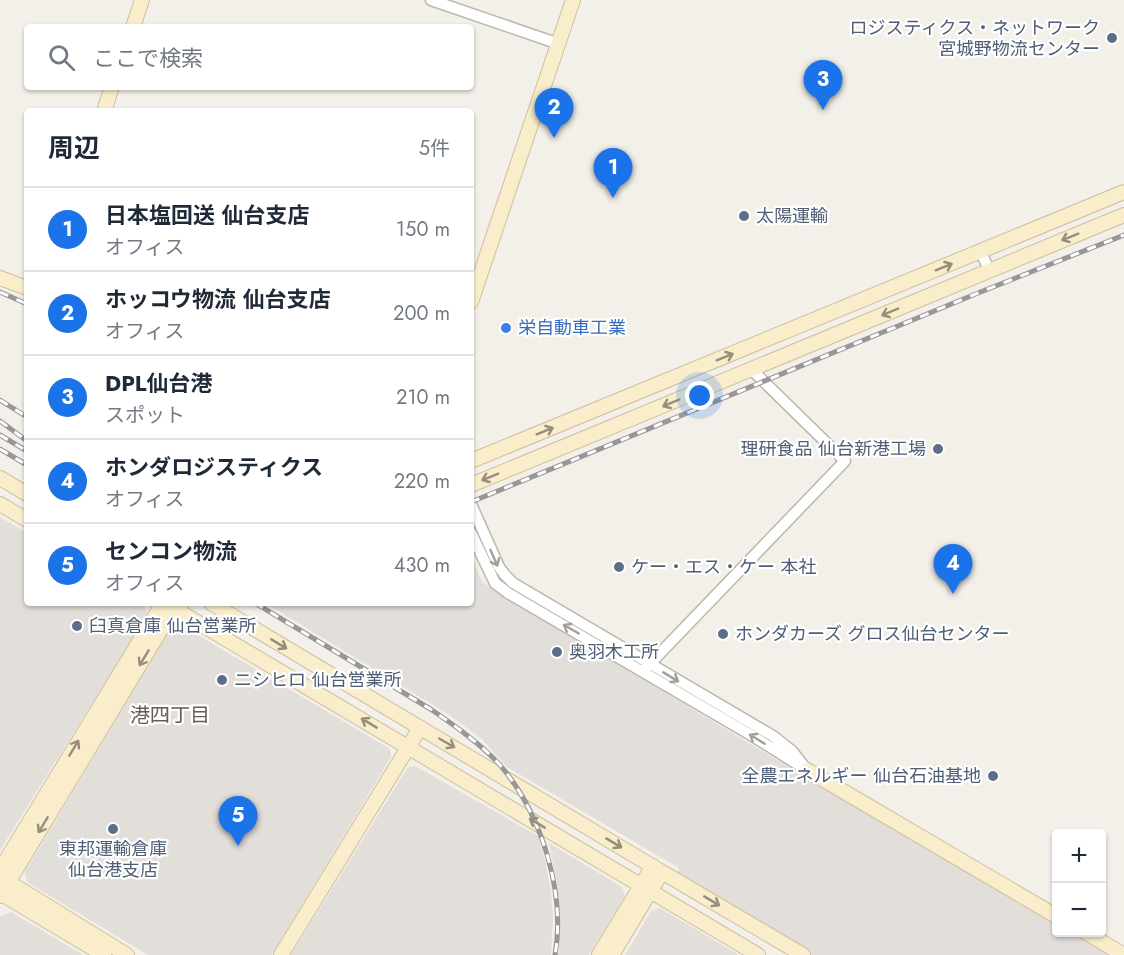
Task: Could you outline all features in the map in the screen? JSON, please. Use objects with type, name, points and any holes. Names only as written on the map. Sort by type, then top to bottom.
[{"type":"street","points":[[134,24],[142,0]]},
{"type":"street","points":[[431,0],[559,44]]},
{"type":"street","points":[[474,293],[573,0]]},
{"type":"street","points":[[105,108],[111,90]]},
{"type":"street","points":[[474,460],[1124,192]]},
{"type":"street","points":[[474,484],[1124,215]]},
{"type":"street","points":[[981,252],[988,270]]},
{"type":"street","points":[[0,278],[24,287]]},
{"type":"street","points":[[647,668],[845,461],[752,370]]},
{"type":"street","points":[[0,478],[24,492]]},
{"type":"street","points":[[0,504],[24,518]]},
{"type":"street","points":[[474,511],[499,567],[513,583],[647,668]]},
{"type":"street","points":[[474,539],[495,583],[508,593],[773,736],[792,751],[807,770],[1052,914]]},
{"type":"street","points":[[0,870],[170,606]]},
{"type":"street","points":[[2,888],[170,606]]},
{"type":"street","points":[[174,606],[758,955]]},
{"type":"street","points":[[216,606],[803,955]]},
{"type":"street","points":[[281,955],[420,728]]},
{"type":"street","points":[[612,955],[657,869]]},
{"type":"street","points":[[2,888],[104,955]]},
{"type":"street","points":[[2,888],[127,955]]},
{"type":"street","points":[[598,955],[646,888]]},
{"type":"street","points":[[1093,937],[1124,955]]},
{"type":"shaded area","points":[[0,517],[24,531],[24,606],[144,606],[148,614],[0,850]]},
{"type":"shaded area","points":[[474,562],[482,582],[1052,923],[1052,937],[1077,937],[1108,955],[811,955],[676,874],[679,868],[507,767],[482,739],[448,714],[270,606],[474,606]]},
{"type":"shaded area","points":[[183,626],[390,749],[391,757],[272,955],[148,955],[27,882],[25,872],[170,630]]},
{"type":"shaded area","points":[[415,766],[538,836],[551,891],[553,916],[551,955],[291,955],[408,767]]},
{"type":"shaded area","points":[[549,843],[622,887],[625,896],[589,955],[558,955],[560,915]]},
{"type":"shaded area","points":[[660,908],[739,955],[625,955],[651,911]]},
{"type":"shaded area","points":[[11,912],[83,955],[0,955],[0,916]]},
{"type":"railway","points":[[474,501],[1124,235]]},
{"type":"railway","points":[[0,292],[24,303]]},
{"type":"railway","points":[[0,400],[24,415]]},
{"type":"railway","points":[[0,421],[24,439]]},
{"type":"railway","points":[[0,435],[24,449]]},
{"type":"railway","points":[[0,449],[24,463]]},
{"type":"railway","points":[[260,606],[432,710],[459,729],[500,765],[515,784],[527,806],[547,854],[557,905],[555,955]]},
{"type":"place","name":"ロジスティクス・ネットワーク 宮城野物流センター","points":[[1112,38]]},
{"type":"place","name":"DPL仙台港","points":[[823,110]]},
{"type":"place","name":"ホッコウ物流 仙台支店","points":[[554,138]]},
{"type":"place","name":"日本塩回送 仙台支店","points":[[613,198]]},
{"type":"place","name":"太陽運輸","points":[[744,216]]},
{"type":"place","name":"栄自動車工業","points":[[506,328]]},
{"type":"place","name":"理研食品 仙台新港工場","points":[[938,449]]},
{"type":"place","name":"ケー・エス・ケー 本社","points":[[619,567]]},
{"type":"place","name":"ホンダロジスティクス","points":[[953,594]]},
{"type":"place","name":"臼真倉庫 仙台営業所","points":[[77,626]]},
{"type":"place","name":"ホンダカーズ グロス仙台センター","points":[[723,634]]},
{"type":"place","name":"奥羽木工所","points":[[557,652]]},
{"type":"place","name":"ニシヒロ 仙台営業所","points":[[222,680]]},
{"type":"place","name":"全農エネルギー 仙台石油基地","points":[[993,776]]},
{"type":"place","name":"東邦運輸倉庫 仙台港支店","points":[[113,829]]},
{"type":"place","name":"センコン物流","points":[[238,846]]},
{"type":"district","name":"港四丁目","points":[[170,715]]}]
